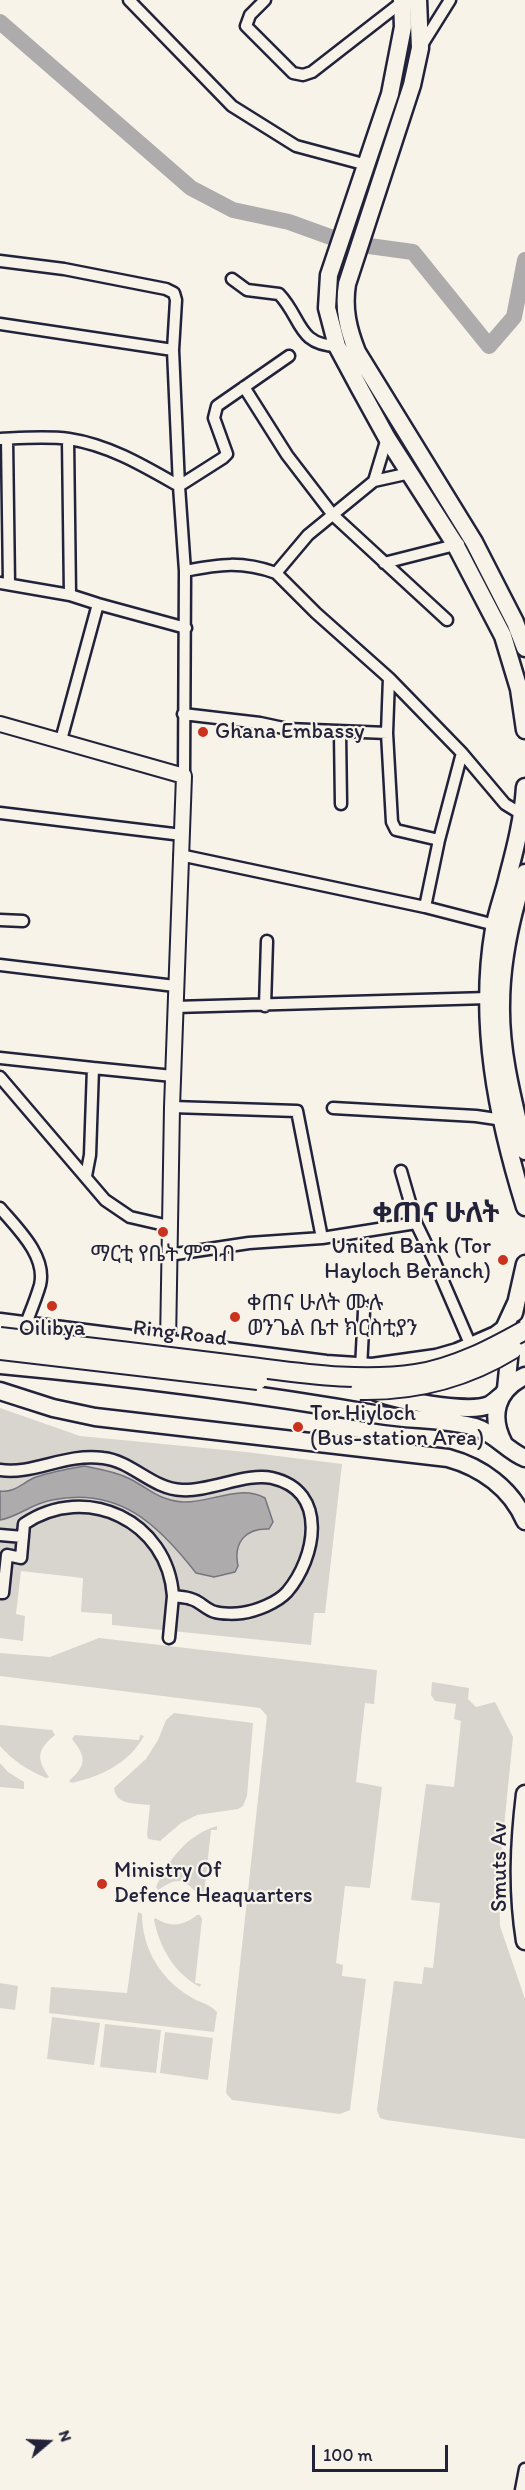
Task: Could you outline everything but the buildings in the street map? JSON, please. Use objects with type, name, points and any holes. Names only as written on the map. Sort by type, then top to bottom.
[{"type":"highway","name":"Ring Road","points":[[0,1336],[314,1374],[370,1378],[417,1374],[440,1368],[495,1346],[525,1330]]},
{"type":"highway","name":"Ring Road","points":[[0,1350],[323,1388],[372,1390],[411,1387],[453,1377],[486,1365],[525,1343]]},
{"type":"main road","points":[[408,1],[421,24],[420,48],[412,85],[347,284],[345,300],[347,323],[357,352],[474,542],[511,614],[525,648]]},
{"type":"main road","points":[[408,1],[390,94],[329,275],[327,308],[337,346],[387,438],[455,544],[504,636],[519,689],[525,730]]},
{"type":"main road","points":[[403,27],[421,24]]},
{"type":"main road","points":[[525,787],[523,815],[495,925],[490,957],[488,998],[501,1071],[522,1128],[525,1151]]},
{"type":"main road","points":[[525,873],[514,906],[502,983],[501,1071],[502,1120],[525,1207]]},
{"type":"main road","points":[[504,1443],[498,1433],[495,1420],[496,1408],[504,1392],[516,1303],[525,1264]]},
{"type":"main road","points":[[0,1322],[361,1368],[436,1358],[471,1346],[504,1329],[516,1303]]},
{"type":"main road","points":[[326,1364],[356,1383],[384,1396],[410,1402],[468,1407],[488,1406],[525,1376]]},
{"type":"main road","points":[[0,1365],[271,1396],[397,1418],[474,1427],[504,1443],[524,1459]]},
{"type":"main road","points":[[0,1391],[36,1404],[95,1417],[448,1458],[482,1470],[513,1501],[525,1521]]},
{"type":"main road","name":"Smuts Av","points":[[525,1794],[520,1840],[519,1886],[525,1941]]},
{"type":"street","points":[[263,0],[250,15],[246,26],[292,73],[298,75],[312,72],[408,1]]},
{"type":"street","points":[[420,48],[450,0]]},
{"type":"street","points":[[132,1],[232,106],[296,146],[367,165]]},
{"type":"street","points":[[0,261],[64,269],[171,291],[176,300],[173,351],[186,627],[183,714],[184,776],[175,986],[168,1344]]},
{"type":"street","points":[[232,279],[247,290],[279,294],[310,339],[319,345],[337,346]]},
{"type":"street","points":[[0,324],[173,351]]},
{"type":"street","points":[[178,486],[227,454],[214,412],[217,406],[289,356]]},
{"type":"street","points":[[244,387],[287,454],[333,515],[447,620]]},
{"type":"street","points":[[374,481],[387,438]]},
{"type":"street","points":[[178,486],[125,456],[98,446],[68,439],[3,439],[4,584],[70,595],[186,627]]},
{"type":"street","points":[[68,439],[70,595]]},
{"type":"street","points":[[276,573],[295,548],[374,481],[410,473]]},
{"type":"street","points":[[384,563],[455,544],[474,542]]},
{"type":"street","points":[[185,572],[233,563],[254,565],[276,573],[316,613],[389,678],[462,753],[505,804],[523,815]]},
{"type":"street","points":[[62,740],[98,604]]},
{"type":"street","points":[[389,678],[387,733],[392,822],[396,830],[439,840]]},
{"type":"street","points":[[183,714],[260,723],[288,729],[340,733],[387,733]]},
{"type":"street","points":[[0,724],[184,776]]},
{"type":"street","points":[[340,733],[341,804]]},
{"type":"street","points":[[425,908],[439,840],[462,753]]},
{"type":"street","points":[[0,813],[182,836]]},
{"type":"street","points":[[180,855],[495,925]]},
{"type":"street","points":[[0,920],[23,921]]},
{"type":"street","points":[[265,1006],[267,940]]},
{"type":"street","points":[[0,965],[175,986]]},
{"type":"street","points":[[175,1007],[488,998]]},
{"type":"street","points":[[0,1058],[173,1076]]},
{"type":"street","points":[[86,1176],[90,1155],[93,1068]]},
{"type":"street","points":[[0,1077],[105,1200],[130,1217],[169,1226]]},
{"type":"street","points":[[172,1107],[297,1111],[322,1238]]},
{"type":"street","points":[[333,1108],[476,1116],[502,1120]]},
{"type":"street","points":[[401,1171],[416,1223],[434,1258],[471,1346]]},
{"type":"street","points":[[0,1208],[27,1240],[41,1270],[40,1284],[25,1326]]},
{"type":"street","points":[[169,1255],[249,1243],[322,1238],[416,1223]]},
{"type":"street","points":[[361,1368],[364,1311]]},
{"type":"street","points":[[0,1470],[23,1470],[78,1457],[105,1458],[125,1464],[163,1487],[183,1491],[270,1477],[292,1486],[306,1500],[312,1534],[306,1564],[285,1594],[261,1608],[241,1614],[214,1612],[194,1599],[173,1596]]},
{"type":"street","points":[[0,1593],[3,1593],[7,1556],[21,1557],[24,1524],[38,1514],[54,1509],[76,1506],[99,1508],[119,1514],[135,1525],[150,1539],[164,1559],[172,1580],[173,1596],[169,1638]]},
{"type":"street","points":[[0,1535],[23,1537]]},
{"type":"street","points":[[521,2490],[525,2469]]},
{"type":"shaded area","points":[[0,1408],[80,1436],[342,1464],[325,1613],[314,1613],[311,1645],[112,1625],[112,1614],[81,1612],[83,1578],[21,1571],[16,1614],[25,1616],[23,1641],[0,1638]]},
{"type":"shaded area","points":[[84,1466],[123,1476],[174,1501],[193,1502],[235,1493],[255,1494],[265,1498],[273,1522],[269,1529],[254,1531],[243,1538],[237,1550],[238,1566],[235,1572],[214,1577],[196,1573],[167,1539],[151,1525],[117,1504],[76,1497],[52,1500],[0,1520],[0,1491],[15,1489],[42,1475]]},
{"type":"shaded area","points":[[99,1638],[377,1670],[374,1704],[365,1703],[356,1782],[382,1787],[370,1888],[345,1886],[336,1963],[343,1965],[342,1976],[366,1979],[350,2110],[340,2114],[232,2100],[226,2093],[267,1716],[260,1708],[0,1676],[0,1653],[50,1657]]},
{"type":"shaded area","points":[[432,1682],[469,1688],[468,1699],[476,1707],[495,1702],[513,1737],[499,1876],[500,1926],[525,1999],[525,2139],[386,2120],[380,2118],[377,2110],[394,1981],[422,1984],[424,1967],[433,1968],[440,1903],[411,1900],[426,1784],[454,1787],[461,1721],[454,1719],[456,1704],[435,1701],[431,1695]]},
{"type":"shaded area","points":[[174,1713],[253,1723],[247,1796],[243,1806],[238,1809],[197,1815],[181,1823],[160,1841],[148,1839],[150,1805],[123,1801],[118,1798],[114,1788],[146,1759],[158,1740],[166,1720]]},
{"type":"shaded area","points":[[0,1725],[52,1730],[55,1735],[40,1754],[42,1765],[49,1777],[46,1778],[27,1768],[0,1746]]},
{"type":"shaded area","points":[[75,1735],[139,1740],[140,1735],[144,1736],[131,1754],[114,1767],[94,1777],[72,1783],[69,1781],[79,1770],[82,1761],[80,1751],[72,1739]]},
{"type":"shaded area","points":[[0,1763],[8,1772],[24,1782],[24,1789],[0,1787]]},
{"type":"shaded area","points":[[217,1826],[217,1830],[211,1830],[204,1894],[199,1896],[189,1885],[180,1881],[170,1883],[158,1890],[156,1887],[161,1877],[180,1849],[197,1835]]},
{"type":"shaded area","points":[[138,1912],[142,1914],[145,1939],[149,1950],[161,1971],[179,1989],[217,2012],[214,2032],[49,2013],[51,1987],[127,1993]]},
{"type":"shaded area","points":[[200,1915],[202,1919],[195,1983],[201,1984],[200,1987],[183,1975],[170,1959],[164,1950],[154,1920],[155,1918],[166,1923],[177,1924],[187,1922]]},
{"type":"shaded area","points":[[0,1983],[18,1986],[15,2010],[0,2008]]},
{"type":"shaded area","points":[[52,2017],[100,2023],[94,2065],[47,2059]]},
{"type":"shaded area","points":[[105,2024],[161,2030],[156,2073],[100,2067]]},
{"type":"shaded area","points":[[165,2032],[213,2038],[208,2080],[160,2073]]},
{"type":"waterway","points":[[0,22],[191,188],[233,210],[289,222],[347,243],[413,252],[489,346],[514,317],[525,260]]},
{"type":"place","name":"Ghana Embassy","points":[[203,732]]},
{"type":"place","name":"ማርቲ የቤት ምግብ","points":[[163,1232]]},
{"type":"place","name":"United Bank (Tor Hayloch Beranch)","points":[[503,1260]]},
{"type":"place","name":"Oilibya","points":[[52,1306]]},
{"type":"place","name":"ቀጠና ሁለት ሙሉ ወንጌል ቤተ ክርስቲያን","points":[[235,1317]]},
{"type":"place","name":"Tor Hiyloch (Bus-station Area)","points":[[298,1427]]},
{"type":"place","name":"Ministry Of Defence Heaquarters","points":[[102,1884]]},
{"type":"district","name":"ቀጠና ሁለት","points":[[436,1215]]}]
